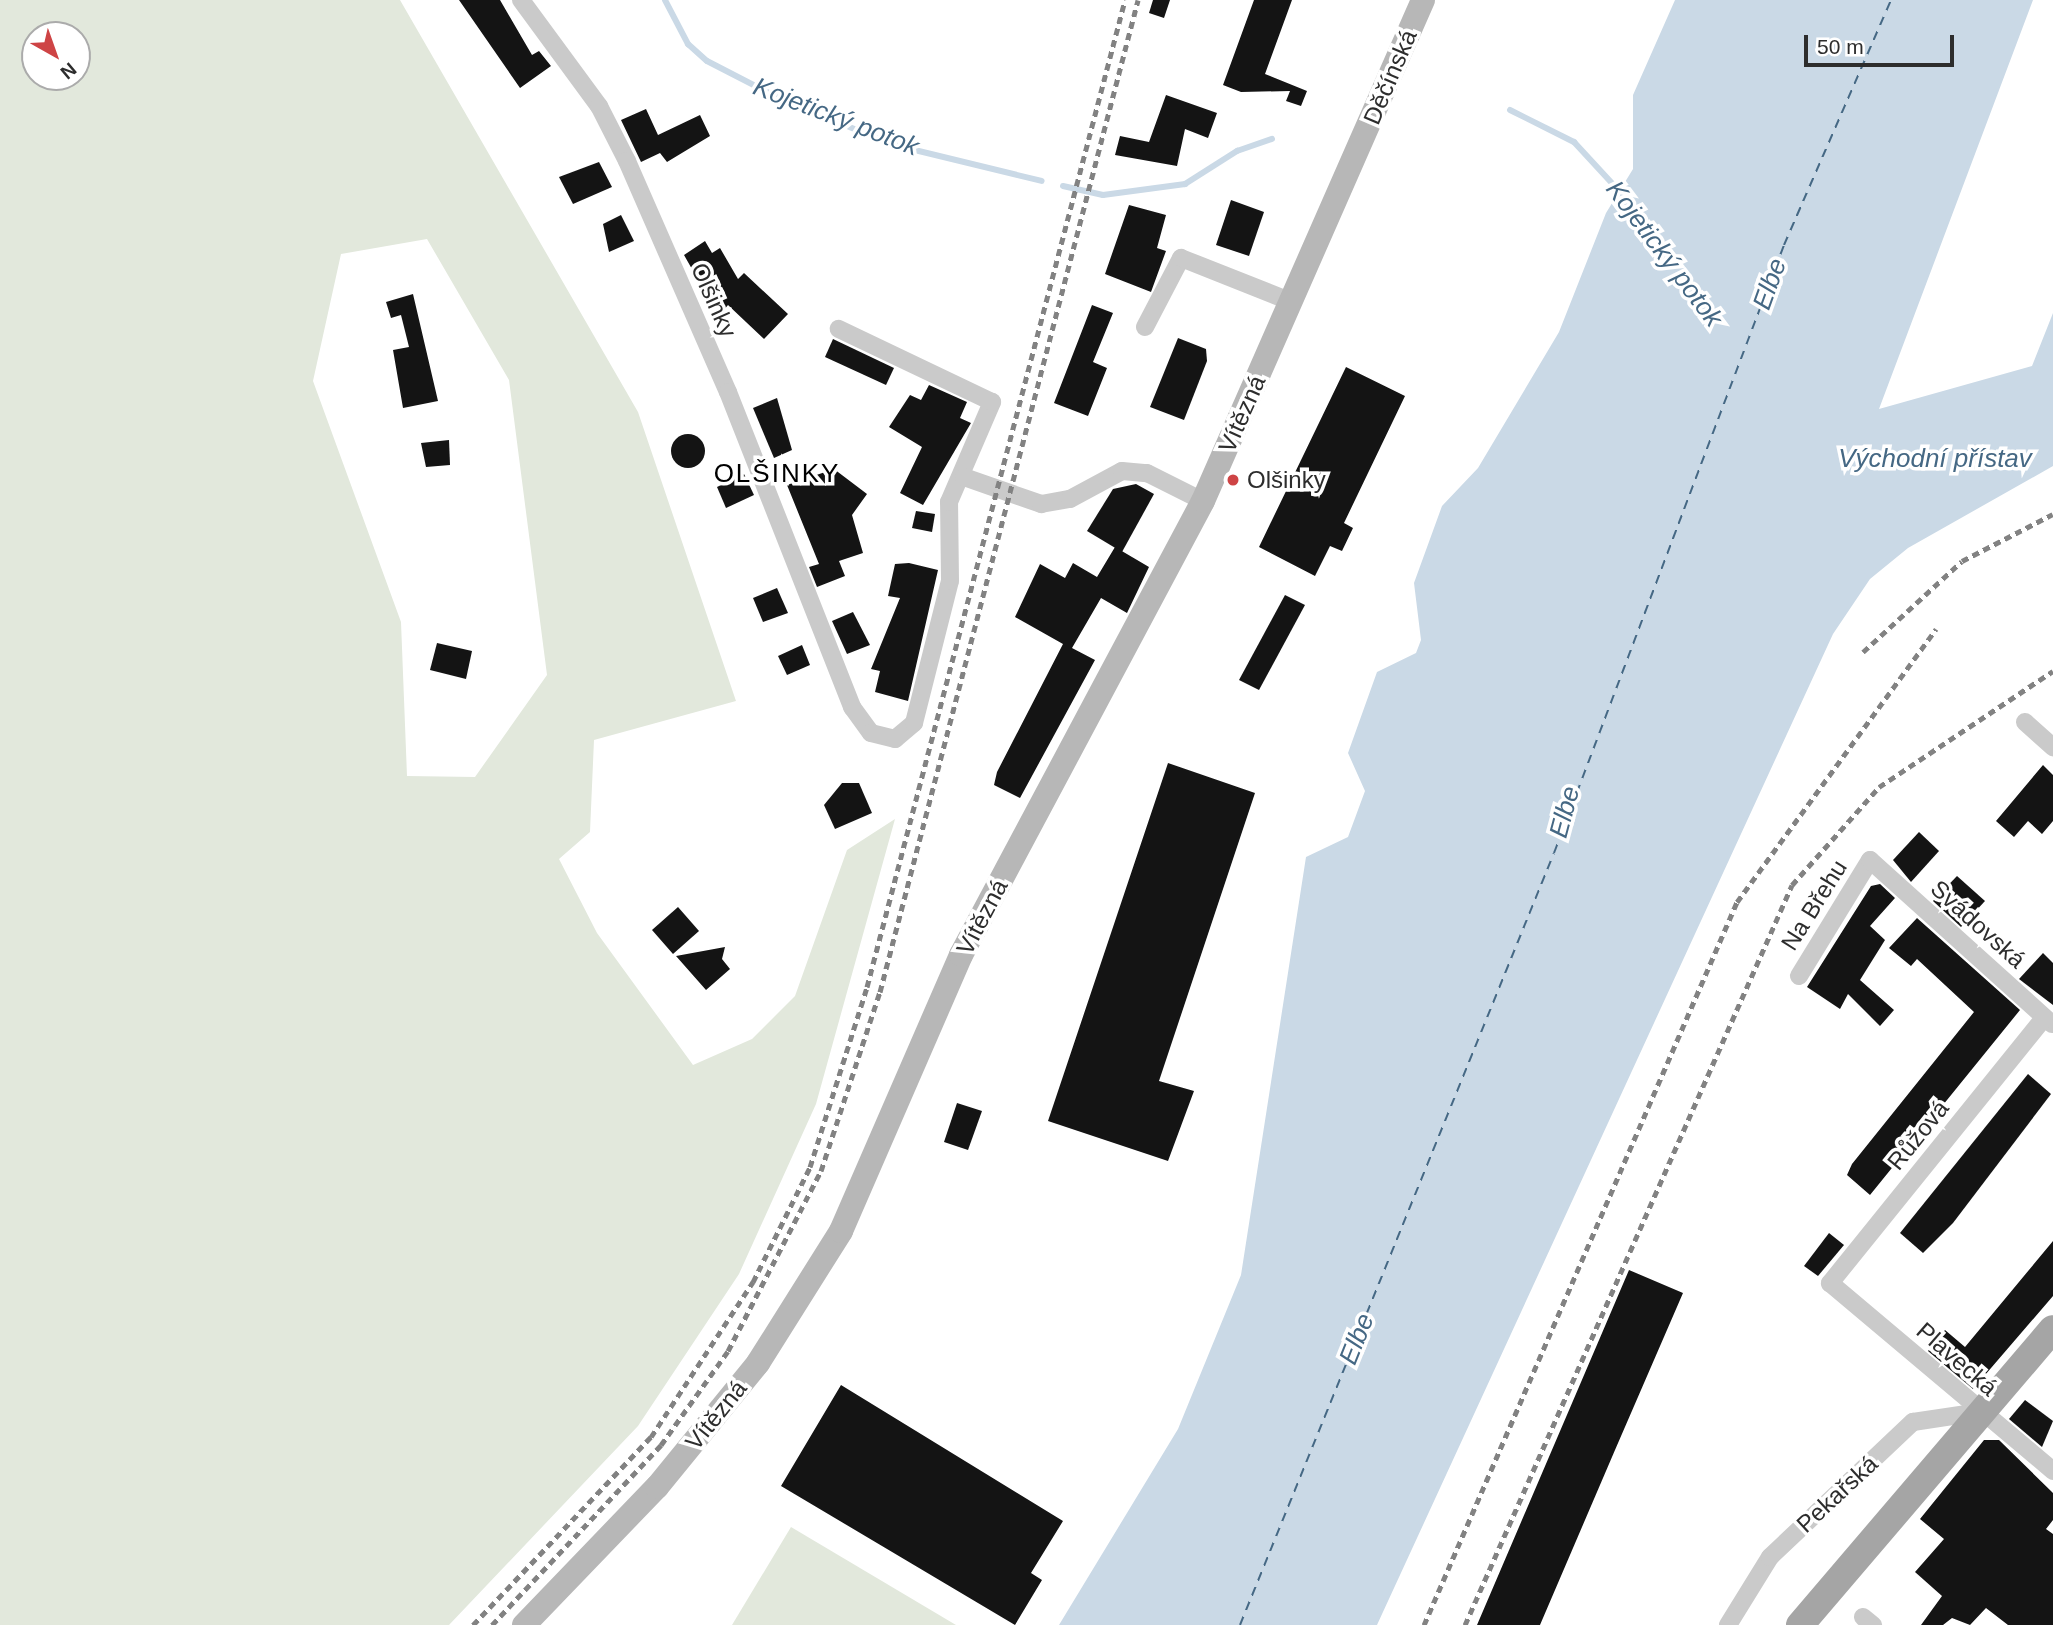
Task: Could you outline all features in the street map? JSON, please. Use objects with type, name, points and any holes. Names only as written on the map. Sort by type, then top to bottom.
[{"type":"main road","name":"Děčínská","points":[[1358,153],[1423,0]]},
{"type":"main road","name":"Vítězná","points":[[524,1625],[657,1487],[798,1306],[841,1231],[961,955],[1203,501],[1358,153]]},
{"type":"main road","name":"Pekařská","points":[[1800,1625],[2053,1329]]},
{"type":"street","name":"Olšinky","points":[[529,3],[598,106],[627,161],[728,392],[805,599],[852,707],[871,733],[895,739],[914,723],[950,581],[949,502],[964,477],[992,402],[839,329]]},
{"type":"street","points":[[1145,327],[1181,258],[1292,302]]},
{"type":"street","points":[[964,477],[1041,504],[1070,499],[1122,471],[1147,473],[1203,501]]},
{"type":"street","points":[[2025,722],[2053,747]]},
{"type":"street","name":"Na Břehu","points":[[1798,976],[1870,860]]},
{"type":"street","name":"Svádovská","points":[[1870,860],[2049,1021]]},
{"type":"street","name":"Růžová","points":[[1830,1283],[2049,1021]]},
{"type":"street","name":"Plavecká","points":[[1830,1283],[2053,1471]]},
{"type":"street","name":"Pekařská","points":[[1728,1625],[1770,1557],[1913,1422],[1980,1412]]},
{"type":"shaded area","points":[[0,0],[400,0],[638,412],[736,701],[594,740],[590,832],[559,859],[597,933],[693,1065],[752,1039],[795,996],[847,850],[895,819],[816,1104],[739,1274],[638,1426],[449,1625],[0,1625]],"holes":[[[427,239],[509,380],[547,675],[475,777],[407,776],[401,622],[313,381],[341,254]]]},
{"type":"shaded area","points":[[791,1527],[956,1625],[732,1625]]},
{"type":"water","points":[[1675,0],[2033,0],[1879,409],[2032,366],[2053,313],[2053,466],[1908,548],[1870,579],[1833,634],[1377,1625],[1059,1625],[1178,1429],[1241,1275],[1306,857],[1348,837],[1365,791],[1348,753],[1377,672],[1416,653],[1421,640],[1414,583],[1442,506],[1478,468],[1559,332],[1606,213],[1633,169],[1633,95]]},
{"type":"building","points":[[459,0],[500,0],[532,55],[539,51],[551,66],[520,88]]},
{"type":"building","points":[[1153,0],[1170,0],[1164,18],[1149,13]]},
{"type":"building","points":[[1254,0],[1292,0],[1265,74],[1307,91],[1301,106],[1286,101],[1290,91],[1241,92],[1223,85]]},
{"type":"building","points":[[1166,95],[1217,113],[1208,138],[1185,129],[1177,166],[1115,155],[1120,136],[1149,142]]},
{"type":"building","points":[[646,109],[658,135],[700,115],[710,136],[667,162],[660,153],[641,162],[621,120]]},
{"type":"building","points":[[599,162],[612,187],[573,204],[559,177]]},
{"type":"building","points":[[1231,200],[1264,212],[1249,256],[1216,245]]},
{"type":"building","points":[[1129,205],[1166,215],[1157,248],[1166,251],[1151,292],[1105,274]]},
{"type":"building","points":[[621,215],[634,241],[609,252],[603,224]]},
{"type":"building","points":[[705,241],[712,253],[720,248],[738,279],[744,273],[788,314],[764,339],[728,305],[723,311],[714,305],[701,285],[684,255]]},
{"type":"building","points":[[413,294],[438,401],[403,408],[393,350],[409,347],[401,315],[391,318],[386,302]]},
{"type":"building","points":[[1092,305],[1113,313],[1093,362],[1107,368],[1088,416],[1054,403]]},
{"type":"building","points":[[1178,338],[1206,349],[1207,361],[1184,420],[1150,407]]},
{"type":"building","points":[[833,339],[894,368],[886,385],[825,357]]},
{"type":"building","points":[[1346,367],[1405,396],[1344,523],[1353,528],[1342,551],[1330,546],[1315,576],[1259,547]]},
{"type":"building","points":[[929,385],[967,402],[960,418],[971,423],[923,505],[900,493],[922,447],[889,427],[910,395],[921,400]]},
{"type":"building","points":[[777,398],[792,450],[774,458],[753,408]]},
{"type":"building","points":[[688,434],[700,439],[705,451],[700,463],[688,468],[676,463],[671,451],[676,439]]},
{"type":"building","points":[[449,440],[450,465],[426,467],[421,443]]},
{"type":"building","points":[[834,469],[867,494],[852,515],[863,553],[839,561],[845,576],[817,587],[809,567],[819,564],[787,485]]},
{"type":"building","points":[[744,474],[754,495],[726,508],[717,487]]},
{"type":"building","points":[[1136,484],[1154,494],[1122,552],[1087,531],[1113,489]]},
{"type":"building","points":[[916,511],[935,514],[932,532],[912,528]]},
{"type":"building","points":[[1115,547],[1149,567],[1127,613],[1101,598],[1072,648],[1095,660],[1020,798],[994,785],[997,772],[1063,644],[1015,617],[1040,564],[1065,578],[1073,563],[1097,577]]},
{"type":"building","points":[[909,563],[938,570],[908,701],[875,692],[880,671],[871,669],[900,598],[888,596],[895,564]]},
{"type":"building","points":[[777,588],[788,613],[763,622],[753,598]]},
{"type":"building","points":[[1285,595],[1305,605],[1259,690],[1239,680]]},
{"type":"building","points":[[853,612],[870,645],[847,654],[832,621]]},
{"type":"building","points":[[437,643],[472,651],[466,679],[430,670]]},
{"type":"building","points":[[802,645],[810,665],[787,675],[778,656]]},
{"type":"building","points":[[1168,763],[1255,793],[1159,1081],[1194,1091],[1168,1161],[1048,1121]]},
{"type":"building","points":[[2043,765],[2053,775],[2053,821],[2042,834],[2028,821],[2014,837],[1996,821]]},
{"type":"building","points":[[842,783],[859,783],[872,813],[835,829],[824,805]]},
{"type":"building","points":[[1919,832],[1939,851],[1911,882],[1893,860]]},
{"type":"building","points":[[1957,876],[1985,901],[1961,927],[1933,901]]},
{"type":"building","points":[[1880,884],[1895,898],[1870,926],[1885,940],[1860,980],[1894,1010],[1880,1026],[1848,994],[1840,1009],[1807,987],[1871,886]]},
{"type":"building","points":[[678,907],[699,931],[673,954],[652,930]]},
{"type":"building","points":[[1917,918],[2020,1010],[1870,1195],[1847,1175],[1852,1164],[1974,1012],[1917,959],[1911,966],[1889,948]]},
{"type":"building","points":[[725,947],[722,959],[730,969],[706,990],[676,956]]},
{"type":"building","points":[[2043,953],[2053,963],[2053,1005],[2019,979]]},
{"type":"building","points":[[2028,1074],[2051,1094],[1953,1223],[1923,1253],[1900,1233]]},
{"type":"building","points":[[957,1103],[982,1111],[968,1150],[944,1142]]},
{"type":"building","points":[[1829,1233],[1844,1245],[1818,1276],[1804,1266]]},
{"type":"building","points":[[2053,1241],[2053,1296],[1973,1389],[1928,1351],[1945,1330],[1965,1347]]},
{"type":"building","points":[[1629,1270],[1683,1293],[1540,1625],[1477,1625]]},
{"type":"building","points":[[841,1385],[1063,1521],[1031,1573],[1042,1580],[1015,1625],[781,1486]]},
{"type":"building","points":[[2025,1400],[2053,1421],[2042,1447],[2009,1419]]},
{"type":"building","points":[[1984,1440],[1999,1440],[2053,1493],[2053,1520],[2046,1529],[2053,1534],[2053,1625],[2008,1625],[1986,1608],[1970,1625],[1952,1618],[1943,1625],[1921,1625],[1942,1596],[1915,1572],[1944,1539],[1920,1519]]},
{"type":"waterway","name":"Kojetický potok","points":[[665,0],[688,44],[707,61],[773,95],[890,144],[1042,181]]},
{"type":"waterway","name":"Kojetický potok","points":[[1510,110],[1574,142],[1621,193]]},
{"type":"waterway","name":"Kojetický potok","points":[[1063,186],[1103,195],[1185,184],[1237,151],[1272,139]]},
{"type":"ferry route","points":[[1240,1625],[1554,853],[1784,245],[1891,0]]},
{"type":"railway","points":[[473,1625],[651,1437],[753,1282],[810,1167],[867,987],[1125,0]]},
{"type":"railway","points":[[492,1625],[661,1445],[728,1351],[821,1171],[880,992],[1138,0]]},
{"type":"railway","points":[[1863,652],[1962,561],[2053,514]]},
{"type":"railway","points":[[1424,1625],[1737,902],[1936,629]]},
{"type":"railway","points":[[1465,1625],[1792,885],[1879,787],[2053,671]]},
{"type":"place","name":"Olšinky","points":[[1233,480]]},
{"type":"district","name":"OLŠINKY","points":[[777,474]]},
{"type":"water label","name":"Elbe","points":[[1770,284]]},
{"type":"water label","name":"Východní přístav","points":[[1935,459]]},
{"type":"water label","name":"Elbe","points":[[1565,812]]},
{"type":"water label","name":"Elbe","points":[[1357,1339]]}]
